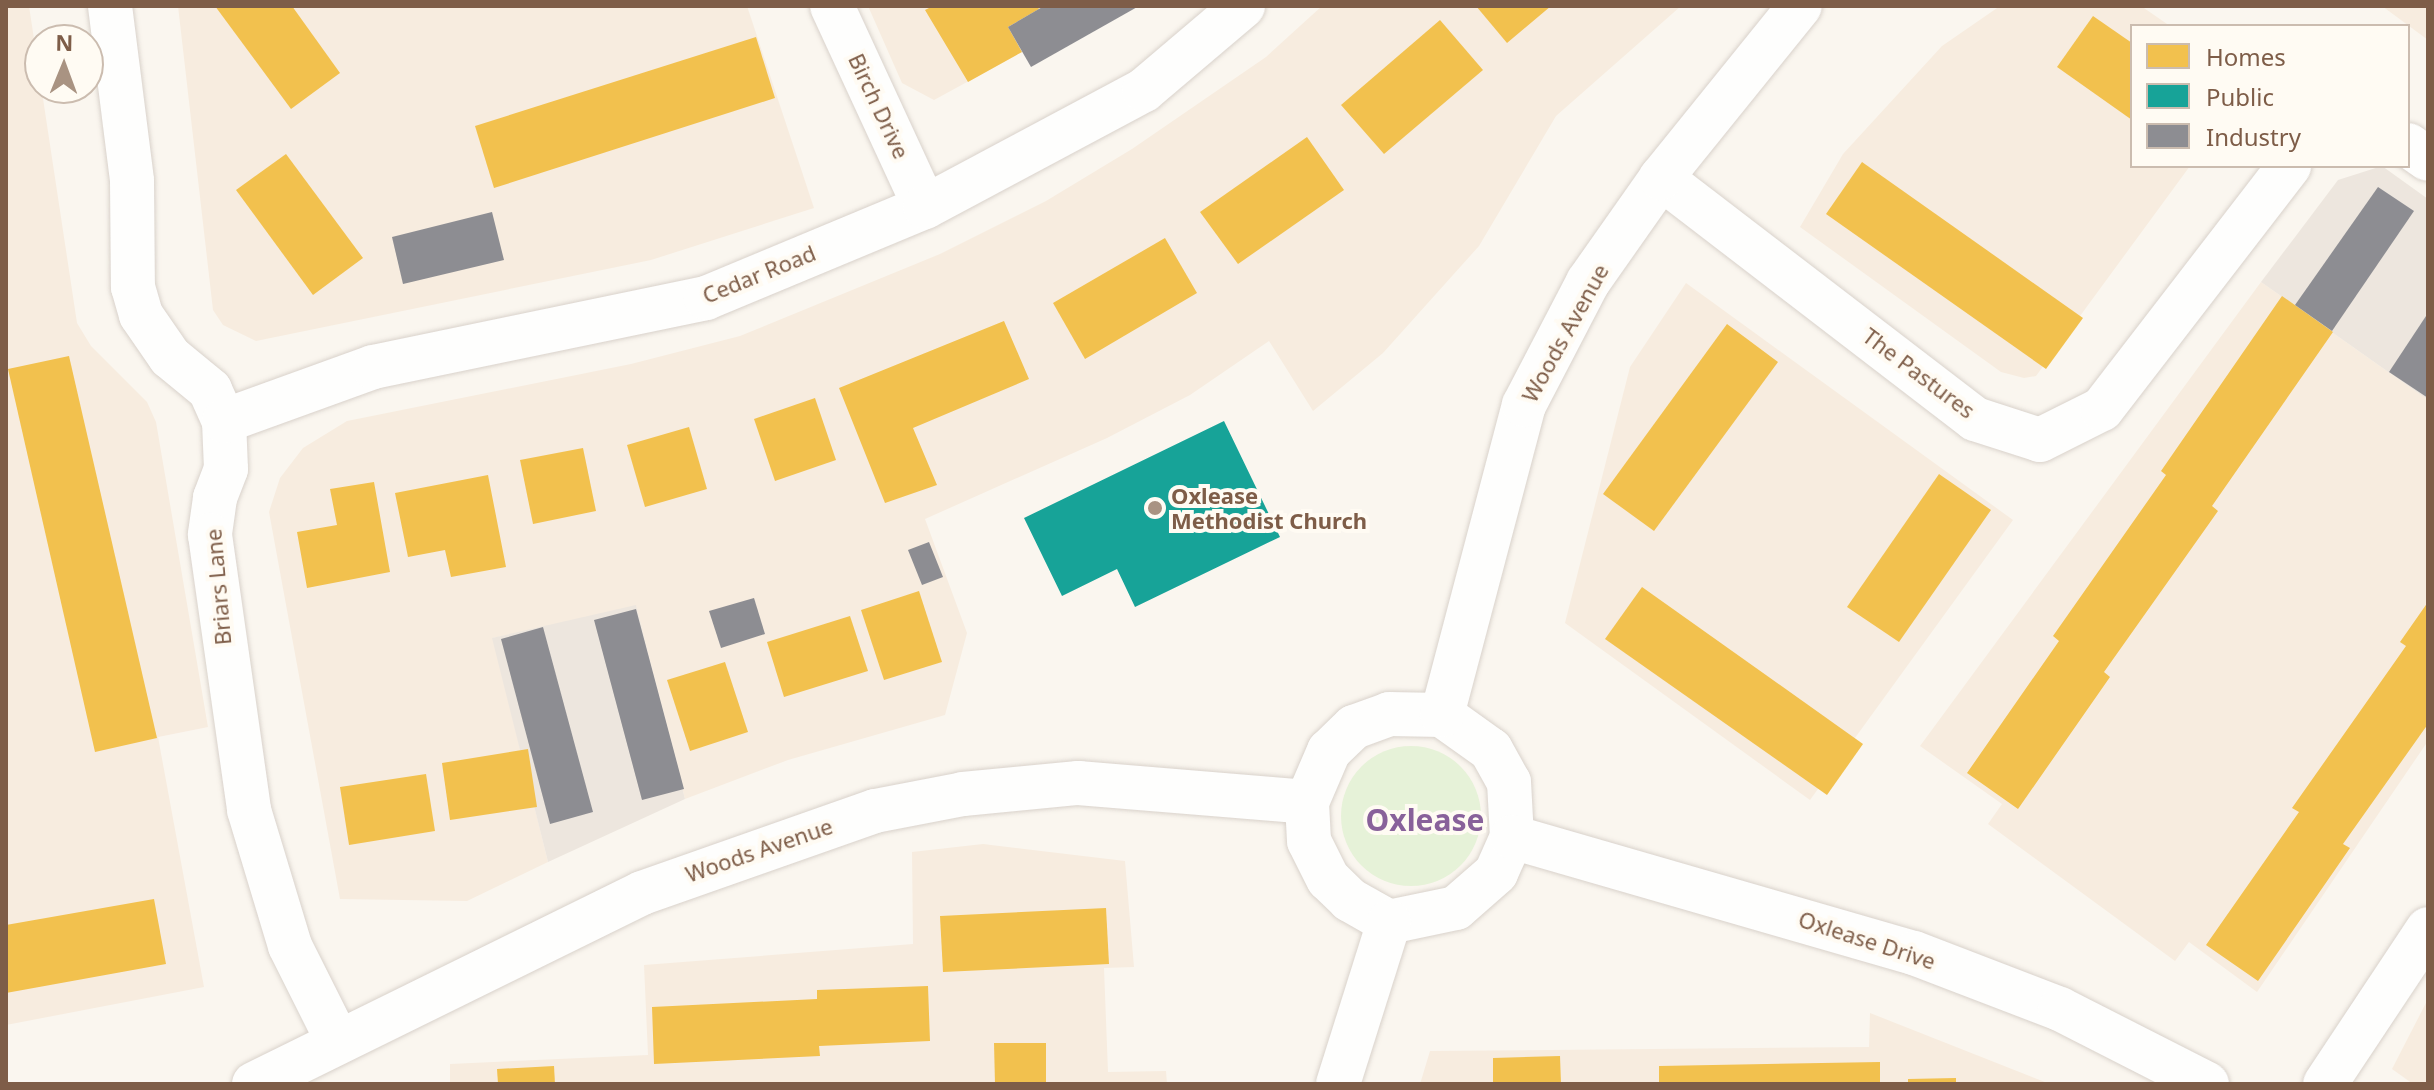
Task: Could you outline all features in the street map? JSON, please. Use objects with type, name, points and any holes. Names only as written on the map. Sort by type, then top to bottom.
[{"type":"street","name":"Briars Lane","points":[[110,6],[132,181],[133,287],[141,315],[170,357],[210,390],[224,421],[226,469],[213,510],[212,575],[249,810],[290,946],[338,1042]]},
{"type":"street","name":"Birch Drive","points":[[832,6],[925,207]]},
{"type":"street","name":"Cedar Road","points":[[224,421],[373,367],[706,298],[925,207],[1144,90],[1243,6]]},
{"type":"street","name":"Woods Avenue","points":[[1442,715],[1524,405],[1588,282],[1661,178],[1800,6]]},
{"type":"street","points":[[2410,146],[2428,159]]},
{"type":"street","name":"The Pastures","points":[[1661,178],[1975,419],[2040,440],[2102,409],[2287,168]]},
{"type":"street","points":[[1389,714],[1442,715],[1491,750],[1509,782],[1512,837],[1496,873],[1456,908],[1389,922],[1350,900],[1328,879],[1309,841],[1307,802],[1329,751],[1354,727],[1389,714]]},
{"type":"street","name":"Woods Avenue","points":[[254,1084],[642,893],[794,835],[875,811],[963,794],[1078,783],[1307,802]]},
{"type":"street","name":"Oxlease Drive","points":[[1512,837],[1914,953],[2060,1009],[2154,1071],[2207,1084]]},
{"type":"street","points":[[1338,1084],[1389,922]]},
{"type":"street","points":[[2325,1084],[2428,929]]},
{"type":"shaded area","points":[[6,6],[29,6],[32,24],[24,24],[24,104],[44,104],[77,323],[91,346],[147,402],[156,422],[208,727],[158,737],[204,987],[6,1025]]},
{"type":"shaded area","points":[[178,6],[747,6],[814,208],[651,260],[256,341],[223,325],[213,310]]},
{"type":"shaded area","points":[[868,6],[1044,6],[1008,27],[1022,52],[934,100],[902,83]]},
{"type":"shaded area","points":[[1322,6],[1681,6],[1556,116],[1479,246],[1383,353],[1313,411],[1269,341],[1190,395],[1107,438],[925,519],[967,633],[945,715],[788,760],[685,799],[636,606],[493,638],[548,862],[467,901],[340,899],[269,512],[280,478],[303,448],[347,421],[631,364],[740,336],[940,254],[1046,201],[1132,149],[1266,57]]},
{"type":"shaded area","points":[[2000,6],[2141,6],[2167,24],[2130,24],[2130,168],[2189,168],[2036,376],[2024,378],[2001,372],[1800,227],[1843,154],[1942,46]]},
{"type":"shaded area","points":[[2382,6],[2428,6],[2428,40]]},
{"type":"shaded area","points":[[2385,168],[2428,199],[2428,400],[2261,282],[2338,180]]},
{"type":"shaded area","points":[[2261,282],[2428,400],[2428,741],[2257,992],[2189,942],[2175,961],[1988,824],[2002,804],[1920,746]]},
{"type":"shaded area","points":[[1686,283],[2013,520],[1810,800],[1565,623],[1630,367]]},
{"type":"shaded area","points":[[636,605],[685,799],[548,862],[492,638]]},
{"type":"shaded area","points":[[983,844],[1125,861],[1134,967],[1104,968],[1108,1072],[1166,1071],[1167,1084],[450,1084],[450,1064],[648,1055],[644,965],[913,944],[912,852]]},
{"type":"shaded area","points":[[2428,999],[2428,1084],[2413,1084],[2392,1069]]},
{"type":"shaded area","points":[[1870,1013],[2050,1084],[1420,1084],[1430,1051],[1869,1047]]},
{"type":"green space","points":[[1411,746],[1438,751],[1460,767],[1476,789],[1481,816],[1476,843],[1460,865],[1438,881],[1411,886],[1384,881],[1362,865],[1346,843],[1341,816],[1346,789],[1362,767],[1384,751]]},
{"type":"building: Homes","points":[[215,6],[292,6],[340,73],[291,109]]},
{"type":"building: Homes","points":[[933,6],[1037,6],[1039,9],[1008,27],[1022,52],[968,82],[925,10]]},
{"type":"building: Homes","points":[[1476,6],[1551,6],[1507,43]]},
{"type":"building: Homes","points":[[2093,16],[2130,42],[2130,119],[2057,67]]},
{"type":"building: Homes","points":[[1440,20],[1483,70],[1384,154],[1341,105]]},
{"type":"building: Homes","points":[[756,37],[775,98],[494,188],[475,126]]},
{"type":"building: Homes","points":[[1307,137],[1344,190],[1238,264],[1200,212]]},
{"type":"building: Homes","points":[[286,154],[363,258],[313,295],[236,190]]},
{"type":"building: Homes","points":[[1862,162],[2083,318],[2046,369],[1826,214]]},
{"type":"building: Homes","points":[[1165,238],[1197,293],[1085,359],[1053,303]]},
{"type":"building: Homes","points":[[2282,296],[2333,332],[2212,506],[2218,511],[2104,672],[2110,677],[2018,809],[1967,773],[2059,641],[2053,636],[2166,475],[2161,471]]},
{"type":"building: Homes","points":[[1004,321],[1029,379],[913,428],[937,485],[885,503],[839,388]]},
{"type":"building: Homes","points":[[1727,324],[1778,362],[1654,531],[1603,494]]},
{"type":"building: Homes","points":[[69,356],[157,738],[95,752],[8,369]]},
{"type":"building: Homes","points":[[815,398],[836,460],[775,481],[754,419]]},
{"type":"building: Homes","points":[[689,427],[707,489],[645,507],[627,445]]},
{"type":"building: Homes","points":[[583,448],[596,511],[533,524],[520,460]]},
{"type":"building: Homes","points":[[1939,474],[1991,510],[1899,642],[1847,607]]},
{"type":"building: Homes","points":[[488,475],[506,567],[451,577],[445,550],[408,557],[395,493]]},
{"type":"building: Homes","points":[[374,482],[390,572],[307,588],[297,532],[337,525],[330,489]]},
{"type":"building: Homes","points":[[1642,587],[1863,744],[1827,795],[1605,639]]},
{"type":"building: Homes","points":[[919,591],[942,662],[884,680],[861,610]]},
{"type":"building: Homes","points":[[2428,602],[2428,724],[2343,844],[2350,848],[2258,981],[2206,945],[2299,812],[2292,808],[2406,646],[2400,642]]},
{"type":"building: Homes","points":[[850,616],[868,671],[784,697],[767,642]]},
{"type":"building: Homes","points":[[725,662],[748,732],[690,751],[667,680]]},
{"type":"building: Homes","points":[[528,749],[537,807],[450,820],[442,763]]},
{"type":"building: Homes","points":[[426,774],[435,831],[349,845],[340,787]]},
{"type":"building: Homes","points":[[154,899],[166,964],[6,993],[6,925]]},
{"type":"building: Homes","points":[[1106,908],[1109,964],[943,972],[940,916]]},
{"type":"building: Homes","points":[[928,986],[930,1041],[819,1046],[820,1056],[654,1064],[652,1007],[817,999],[817,990]]},
{"type":"building: Homes","points":[[994,1043],[1046,1043],[1046,1084],[995,1084]]},
{"type":"building: Homes","points":[[1560,1056],[1561,1084],[1493,1084],[1493,1058]]},
{"type":"building: Homes","points":[[1880,1062],[1880,1084],[1659,1084],[1659,1066]]},
{"type":"building: Homes","points":[[554,1066],[555,1084],[498,1084],[497,1069]]},
{"type":"building: Homes","points":[[1956,1078],[1956,1084],[1908,1084],[1908,1079]]},
{"type":"building: Public","name":"Oxlease Methodist Church","points":[[1224,421],[1280,537],[1135,607],[1117,569],[1062,596],[1024,518]]},
{"type":"building: Industry","points":[[1044,6],[1139,6],[1031,67],[1008,27]]},
{"type":"building: Industry","points":[[2378,187],[2414,211],[2332,331],[2295,305]]},
{"type":"building: Industry","points":[[492,212],[504,260],[403,284],[392,237]]},
{"type":"building: Industry","points":[[2428,313],[2428,398],[2389,372]]},
{"type":"building: Industry","points":[[929,542],[943,577],[922,585],[908,550]]},
{"type":"building: Industry","points":[[754,598],[765,634],[721,648],[709,611]]},
{"type":"building: Industry","points":[[636,609],[684,789],[642,800],[594,620]]},
{"type":"building: Industry","points":[[543,627],[593,812],[550,824],[501,639]]},
{"type":"place","name":"Oxlease Methodist Church","points":[[1155,508]]},
{"type":"district","name":"Oxlease","points":[[1425,820]]}]
